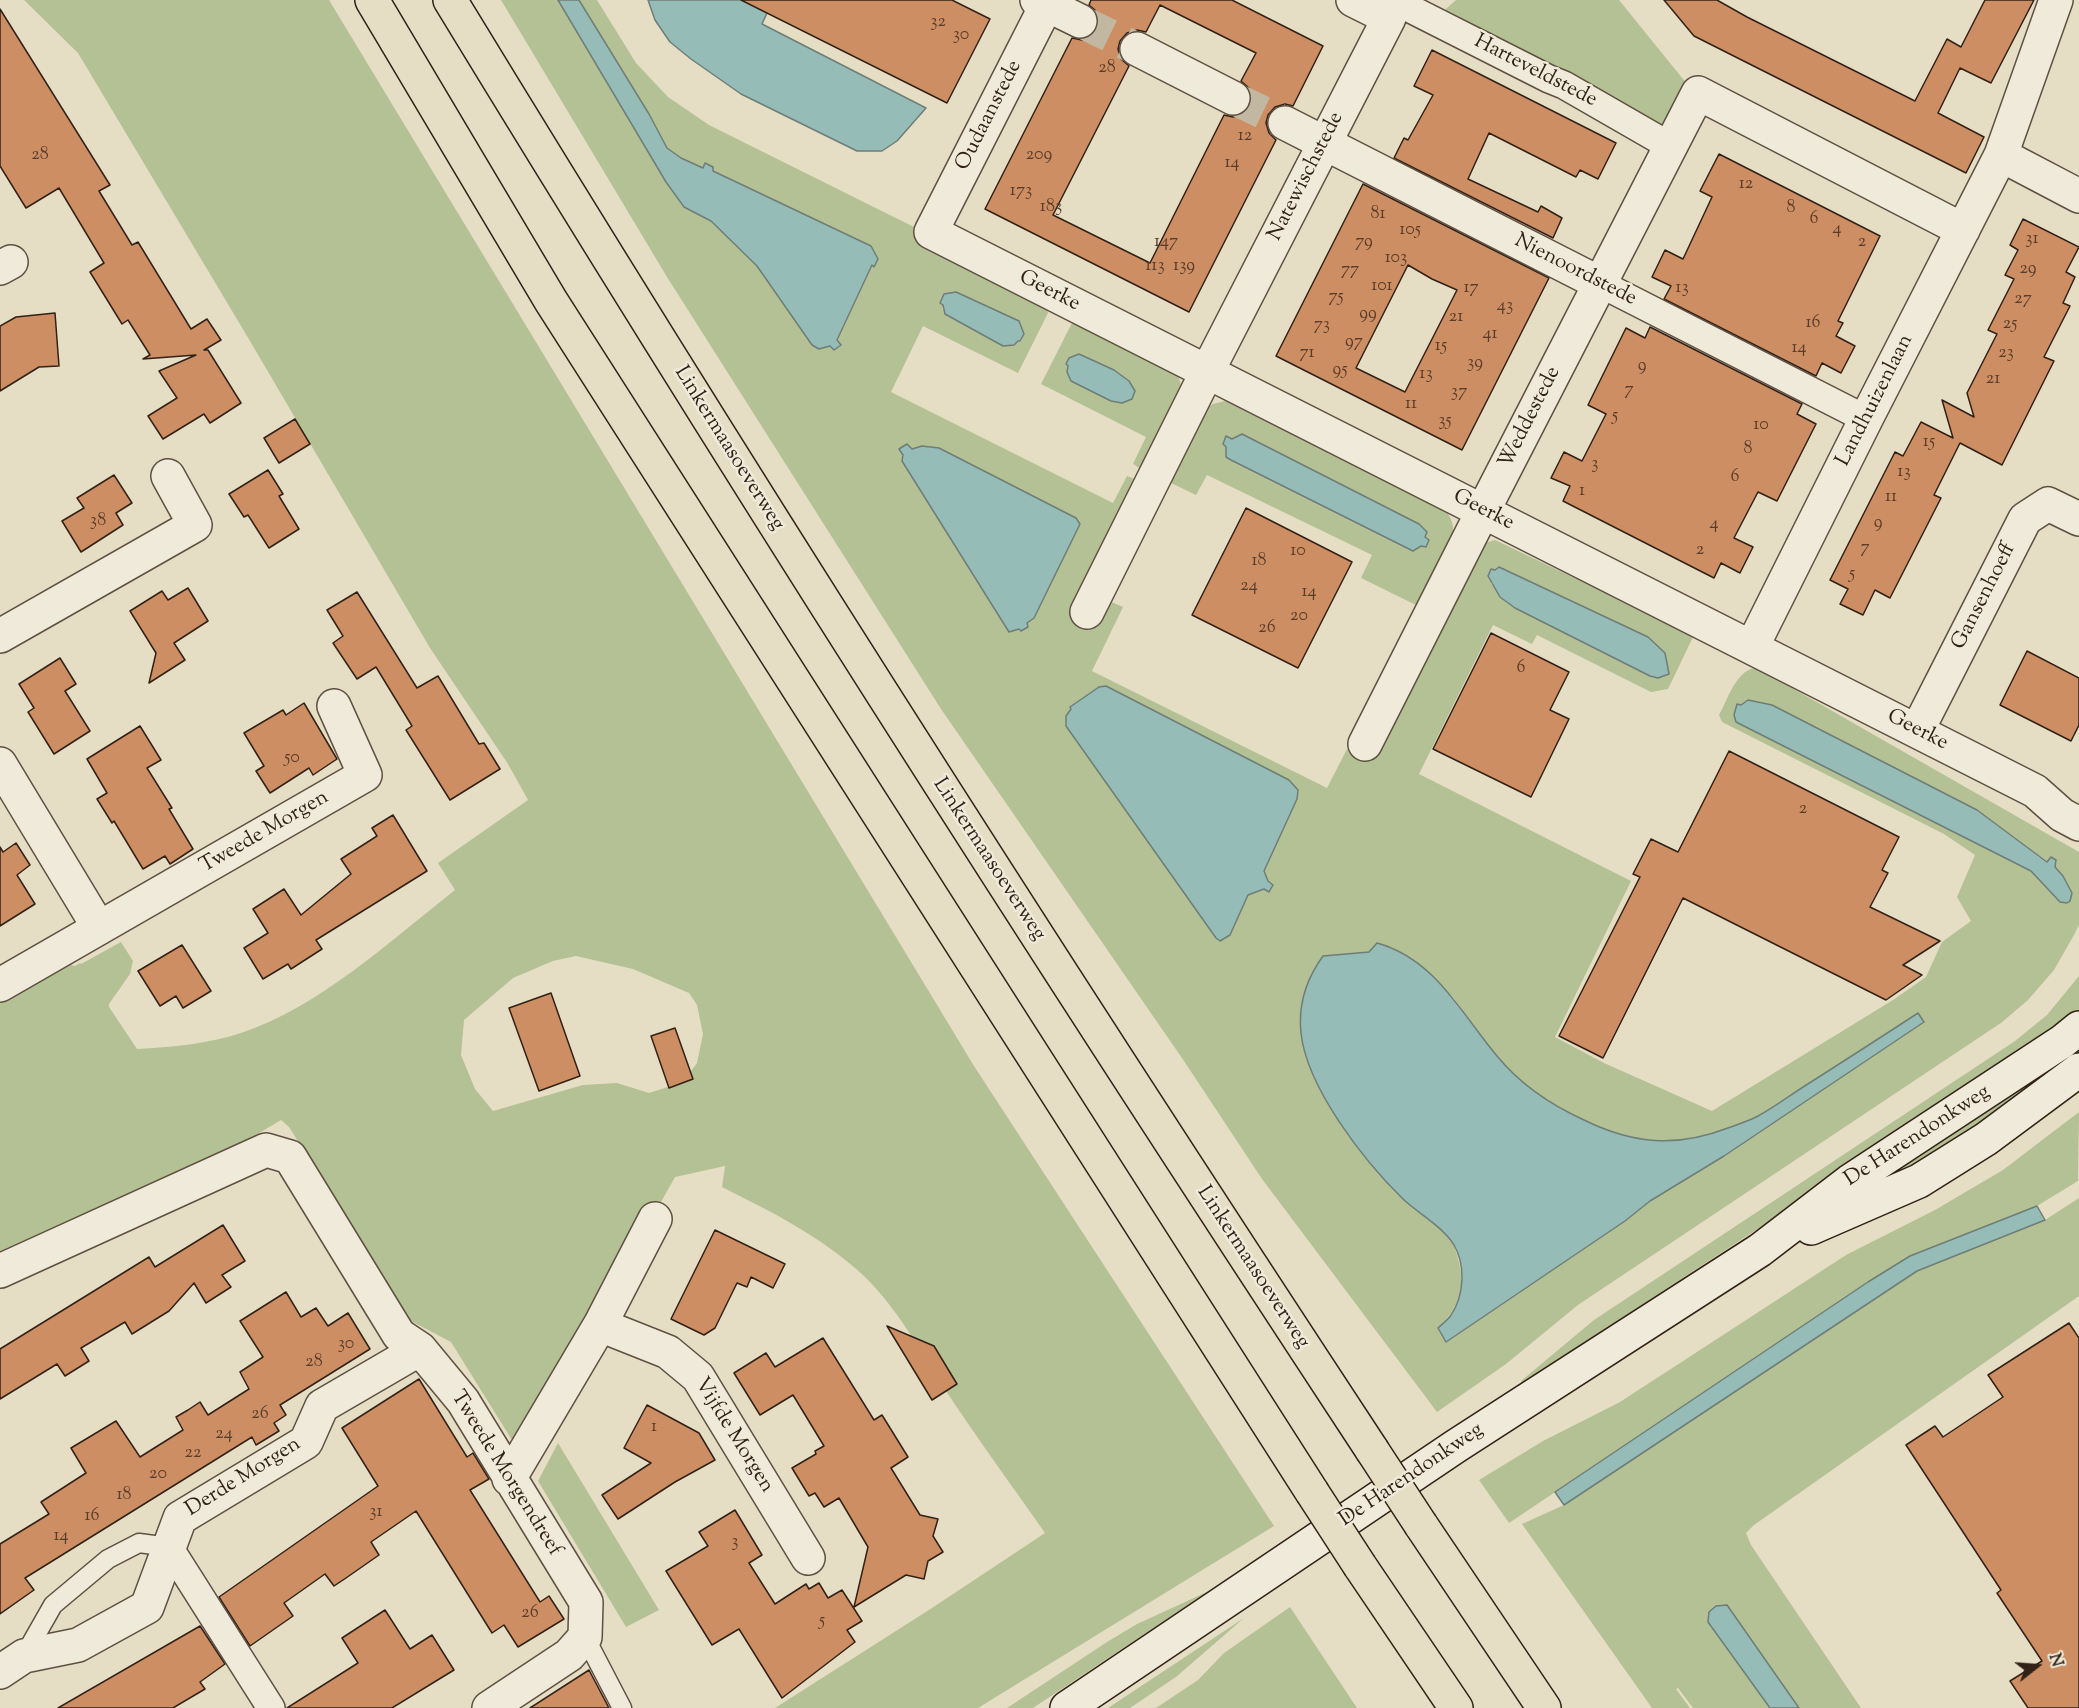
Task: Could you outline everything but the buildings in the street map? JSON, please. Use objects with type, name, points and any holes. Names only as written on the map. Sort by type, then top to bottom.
[{"type":"highway","points":[[372,0],[551,301],[1312,1492],[1456,1708]]},
{"type":"highway","name":"Linkermaasoeverweg","points":[[450,0],[618,275],[978,846],[1421,1525],[1544,1708]]},
{"type":"street","points":[[1353,0],[1395,6]]},
{"type":"street","name":"Landhuizenlaan","points":[[1752,647],[2001,154],[2056,0]]},
{"type":"street","points":[[1044,2],[1080,21]]},
{"type":"street","name":"Oudaanstede","points":[[931,232],[1044,2]]},
{"type":"street","name":"Natewischstede","points":[[1087,612],[1395,6]]},
{"type":"street","name":"Harteveldstede","points":[[1395,6],[1564,85],[1670,146]]},
{"type":"street","points":[[1137,49],[1233,98]]},
{"type":"street","name":"Weddestede","points":[[1365,744],[1698,93],[1963,230]]},
{"type":"street","name":"Nienoordstede","points":[[1285,123],[1866,418]]},
{"type":"street","points":[[2001,154],[2079,196]]},
{"type":"street","name":"Geerke","points":[[931,232],[2035,791],[2062,814],[2079,824]]},
{"type":"street","points":[[0,636],[195,525],[168,476]]},
{"type":"street","name":"Gansenhoeff","points":[[1917,731],[2025,519],[2048,504],[2079,519]]},
{"type":"street","name":"Tweede Morgen","points":[[0,985],[365,775],[334,706]]},
{"type":"street","points":[[0,764],[99,928]]},
{"type":"street","name":"Geerke","points":[[2035,791],[2071,793],[2079,796]]},
{"type":"street","name":"De Harendonkweg","points":[[1068,1708],[1456,1446],[1760,1250],[1850,1181],[2063,1041],[2079,1028]]},
{"type":"street","name":"De Harendonkweg","points":[[1760,1250],[1919,1181],[1986,1139],[2079,1070]]},
{"type":"street","name":"Tweede Morgendreef","points":[[0,1271],[266,1150],[290,1157],[399,1335],[420,1349],[463,1401],[585,1602],[585,1637]]},
{"type":"street","points":[[509,1479],[600,1325],[655,1219]]},
{"type":"street","name":"Vijfde Morgen","points":[[600,1325],[668,1352],[698,1377],[808,1558]]},
{"type":"street","name":"Derde Morgen","points":[[12,1664],[78,1645],[147,1607],[180,1518],[306,1442],[322,1406],[420,1349]]},
{"type":"street","points":[[169,1547],[271,1708]]},
{"type":"street","points":[[489,1708],[569,1655],[585,1637]]},
{"type":"lane","points":[[12,1664],[53,1605],[108,1559],[139,1543],[169,1547]]},
{"type":"lane","points":[[585,1637],[622,1708]]},
{"type":"green space","points":[[24,0],[329,0],[974,1066],[1274,1526],[978,1708],[775,1708],[1045,1533],[877,1289],[848,1262],[814,1237],[722,1187],[725,1166],[675,1177],[520,1453],[451,1342],[411,1321],[289,1127],[281,1120],[0,1263],[0,997],[64,963],[75,966],[81,964],[121,942],[133,961],[130,974],[109,1007],[137,1049],[203,1042],[241,1033],[299,1006],[380,951],[455,890],[438,863],[528,800],[508,764],[430,648],[78,53]],"holes":[[[576,956],[633,969],[689,993],[697,1005],[703,1034],[697,1063],[683,1082],[649,1093],[617,1083],[583,1085],[493,1111],[475,1089],[461,1055],[464,1020],[513,978],[553,961]]]},
{"type":"green space","points":[[501,0],[558,0],[683,207],[711,221],[757,266],[812,345],[819,349],[830,345],[834,350],[840,345],[837,341],[876,258],[871,246],[713,171],[713,167],[705,164],[703,168],[681,158],[667,148],[649,114],[579,0],[597,0],[636,63],[668,97],[709,125],[916,228],[916,239],[921,244],[1047,309],[1048,313],[1018,373],[923,326],[891,392],[1113,503],[1127,476],[1137,480],[1107,600],[1123,607],[1092,671],[1327,788],[1347,749],[1372,761],[1477,550],[1485,543],[1495,540],[1692,634],[1693,637],[1668,689],[1651,692],[1537,635],[1532,644],[1493,625],[1419,774],[1631,881],[1555,1037],[1604,1063],[1712,1111],[1893,1000],[1926,977],[1942,942],[1971,921],[1957,897],[1975,855],[1944,834],[1722,722],[1719,715],[1730,693],[1744,673],[1750,669],[1757,668],[2079,852],[2079,925],[2054,970],[2028,1000],[2001,1023],[1578,1305],[1506,1364],[1437,1412],[1262,1179],[1184,1061],[941,709],[667,277]],"holes":[[[953,293],[1024,334],[1021,341],[942,309],[948,295]],[[903,455],[1009,632],[902,461]],[[1499,567],[1648,637],[1665,653],[1668,669],[1491,584],[1491,578]],[[1099,687],[1106,687],[1289,780],[1298,790],[1297,799],[1264,871],[1272,885],[1269,891],[1264,889],[1248,895],[1230,935],[1220,941],[1216,938],[1066,726],[1066,716],[1071,709]],[[1737,710],[1977,810],[2055,867],[2072,893],[2070,900],[2067,903],[2031,871],[1736,722],[1734,715]],[[1369,952],[1453,997],[1497,1057],[1529,1089],[1573,1115],[1609,1132],[1639,1140],[1677,1142],[1710,1135],[1756,1117],[1918,1013],[1831,1083],[1724,1156],[1650,1201],[1625,1221],[1446,1342],[1438,1328],[1454,1309],[1461,1290],[1460,1269],[1454,1246],[1308,1062],[1301,1033],[1302,1006],[1323,956]]]},
{"type":"green space","points":[[1456,0],[1619,0],[1687,84],[1664,126],[1439,15]]},
{"type":"green space","points":[[1072,323],[1173,371],[1179,378],[1182,388],[1141,469],[1133,464],[1146,437],[1041,384]]},
{"type":"green space","points":[[1225,401],[1236,403],[1445,509],[1452,521],[1453,535],[1418,606],[1361,578],[1372,555],[1207,475],[1196,495],[1169,482],[1205,410],[1213,404]],"holes":[[[1242,434],[1419,524],[1425,537],[1429,540],[1426,547],[1421,546],[1413,551],[1226,457],[1226,446],[1223,444],[1226,437],[1232,439]]]},
{"type":"green space","points":[[2079,976],[2079,1011],[2056,1029],[1970,1090],[1522,1383],[1521,1381],[1594,1320],[2015,1041],[2047,1015]]},
{"type":"green space","points":[[2079,1041],[2079,1054],[1914,1170],[1857,1195]]},
{"type":"green space","points":[[2079,1112],[2078,1181],[2037,1206],[1910,1256],[1509,1523],[1479,1480],[1543,1441],[1620,1402],[1846,1255],[1935,1210],[2003,1170]]},
{"type":"green space","points":[[2079,1198],[2079,1296],[1754,1525],[1746,1533],[1751,1545],[1861,1708],[1799,1708],[1726,1605],[1708,1622],[1770,1708],[1693,1708],[1678,1688],[1676,1689],[1690,1708],[1652,1708],[1522,1524],[1564,1505],[1917,1271],[2045,1220]]},
{"type":"green space","points":[[558,1443],[659,1610],[626,1627],[538,1481]]},
{"type":"green space","points":[[1209,1591],[1033,1708],[1007,1708],[1137,1624]]},
{"type":"green space","points":[[1290,1607],[1357,1708],[1156,1708],[1198,1680],[1224,1653]]},
{"type":"green space","points":[[1244,1618],[1176,1677],[1130,1708],[1108,1708]]},
{"type":"water","points":[[558,0],[579,0],[649,114],[667,148],[681,158],[703,168],[705,163],[713,167],[713,171],[871,246],[878,259],[874,267],[872,265],[837,340],[841,345],[834,350],[830,346],[819,349],[812,345],[757,266],[711,221],[684,207],[666,182]]},
{"type":"water","points":[[648,0],[773,0],[762,24],[926,108],[897,141],[882,151],[857,151],[741,94],[691,59],[670,42],[655,20]]},
{"type":"water","points":[[956,292],[1019,321],[1024,334],[1020,341],[1014,345],[1003,346],[945,314],[943,305],[940,303],[944,294]]},
{"type":"water","points":[[1079,354],[1114,370],[1129,381],[1135,391],[1132,399],[1122,403],[1111,401],[1071,381],[1066,364],[1069,358]]},
{"type":"water","points":[[1242,434],[1419,524],[1427,532],[1425,537],[1429,540],[1426,547],[1421,546],[1413,551],[1226,457],[1226,447],[1223,444],[1226,436],[1232,439]]},
{"type":"water","points":[[907,444],[912,449],[922,446],[939,448],[1076,518],[1080,524],[1034,618],[1027,623],[1028,627],[1021,631],[1019,629],[1009,632],[902,461],[903,455],[899,449]]},
{"type":"water","points":[[1499,567],[1648,637],[1665,653],[1669,674],[1658,678],[1650,676],[1515,608],[1500,597],[1488,576],[1491,569],[1495,570]]},
{"type":"water","points":[[1106,686],[1289,780],[1298,790],[1297,799],[1264,871],[1268,881],[1273,885],[1269,892],[1264,889],[1248,895],[1230,935],[1220,941],[1066,726],[1066,716],[1070,707],[1099,687]]},
{"type":"water","points":[[1748,700],[1772,705],[1977,810],[2047,862],[2051,857],[2056,860],[2055,867],[2072,893],[2070,901],[2060,902],[2031,871],[1736,722],[1734,715],[1737,704],[1741,705]]},
{"type":"water","points":[[1377,943],[1415,961],[1431,974],[1506,1066],[1537,1093],[1584,1120],[1637,1138],[1673,1141],[1690,1139],[1747,1121],[1771,1108],[1918,1013],[1924,1022],[1724,1156],[1650,1201],[1625,1221],[1446,1342],[1438,1328],[1450,1317],[1459,1299],[1462,1271],[1458,1253],[1449,1238],[1403,1199],[1355,1144],[1314,1077],[1301,1033],[1302,1002],[1312,973],[1323,956],[1369,952]]},
{"type":"water","points":[[2037,1206],[2045,1220],[1917,1271],[1564,1505],[1555,1492],[1910,1256]]},
{"type":"water","points":[[1727,1605],[1799,1708],[1770,1708],[1708,1622],[1709,1612],[1716,1606]]},
{"type":"tunnel","points":[[1080,21],[1137,49]]},
{"type":"tunnel","points":[[1233,98],[1285,123]]}]
